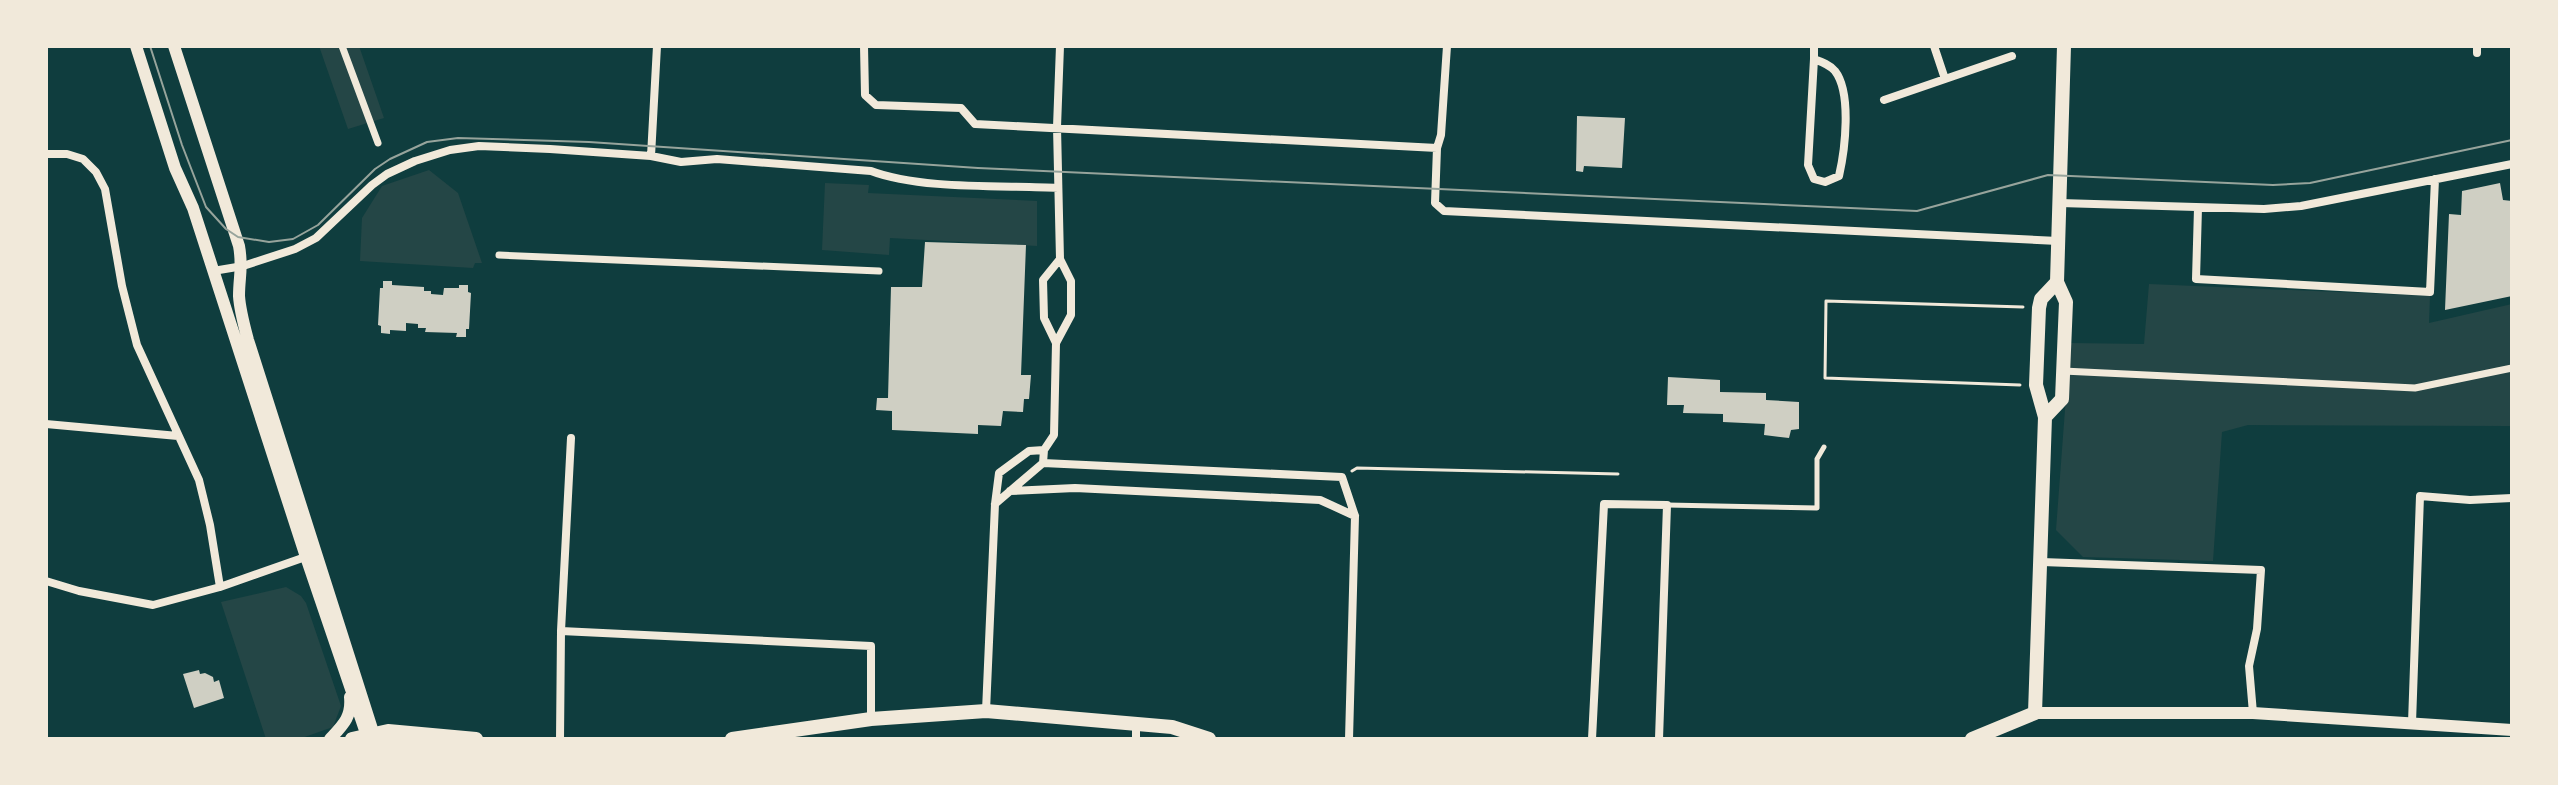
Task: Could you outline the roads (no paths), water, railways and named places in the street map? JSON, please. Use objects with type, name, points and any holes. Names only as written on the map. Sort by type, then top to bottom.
[{"type":"main road","points":[[2045,417],[2062,399],[2066,302],[2057,282],[2064,46]]},
{"type":"main road","points":[[1972,739],[2035,713],[2045,417],[2036,385],[2039,308],[2041,299],[2057,282]]},
{"type":"main road","points":[[732,739],[871,719],[986,711],[1172,727],[1209,739]]},
{"type":"main road","points":[[367,737],[388,731],[476,739]]},
{"type":"street","points":[[136,46],[175,168],[193,208],[311,555],[367,737]]},
{"type":"street","points":[[174,46],[239,246],[243,266],[240,310],[342,663],[367,737]]},
{"type":"street","points":[[342,46],[378,143]]},
{"type":"street","points":[[651,156],[657,46]]},
{"type":"street","points":[[864,46],[865,95],[876,105],[961,108],[975,124],[1437,148]]},
{"type":"street","points":[[1056,343],[1071,315],[1071,281],[1060,259],[1057,127],[1060,46]]},
{"type":"street","points":[[1447,46],[1435,203],[1444,211],[2058,241]]},
{"type":"street","points":[[1814,46],[1808,165],[1814,179],[1825,182],[1839,176],[1843,159],[1845,91],[1834,70],[1814,59]]},
{"type":"street","points":[[1934,46],[1945,79]]},
{"type":"street","points":[[1884,100],[2012,56]]},
{"type":"street","points":[[213,271],[243,266],[295,249],[316,238],[387,174],[450,150],[479,146],[651,156],[681,162],[717,159],[871,171],[890,178],[914,181],[1058,188]]},
{"type":"street","points":[[46,154],[67,154],[83,159],[96,172],[105,189],[122,286],[137,345],[199,480],[220,587]]},
{"type":"street","points":[[2060,203],[2264,209],[2301,206],[2512,164]]},
{"type":"street","points":[[2198,208],[2196,279],[2430,292],[2435,179]]},
{"type":"street","points":[[499,255],[879,271]]},
{"type":"street","points":[[1043,463],[1044,450],[1054,435],[1056,343],[1044,318],[1043,280],[1060,259]]},
{"type":"street","points":[[2063,371],[2415,388],[2512,368]]},
{"type":"street","points":[[46,424],[178,436]]},
{"type":"street","points":[[560,739],[561,631],[571,438]]},
{"type":"street","points":[[986,711],[999,473],[1029,451],[1044,450]]},
{"type":"street","points":[[995,504],[1043,463],[1342,477],[1355,516],[1349,739]]},
{"type":"street","points":[[1009,492],[1075,488],[1320,500],[1355,516]]},
{"type":"street","points":[[2412,723],[2420,496],[2470,500],[2512,498]]},
{"type":"street","points":[[1592,739],[1604,504],[1667,505],[1659,739]]},
{"type":"street","points":[[46,581],[153,605],[220,587],[311,555]]},
{"type":"street","points":[[2042,562],[2261,570],[2257,629],[2249,666],[2253,713]]},
{"type":"street","points":[[561,631],[871,646],[871,719]]},
{"type":"street","points":[[330,739],[345,723],[351,710],[342,663]]},
{"type":"street","points":[[2035,713],[2253,713],[2512,730]]},
{"type":"street","points":[[1136,723],[1136,739]]},
{"type":"lane","points":[[1667,505],[1817,508],[1817,459],[1824,447]]},
{"type":"tram line","points":[[150,46],[206,207],[238,237],[269,242],[293,239],[318,225],[375,169],[390,159],[427,142],[458,138],[589,142],[978,168],[1917,211],[2048,175],[2273,185],[2310,183],[2512,140]]}]
